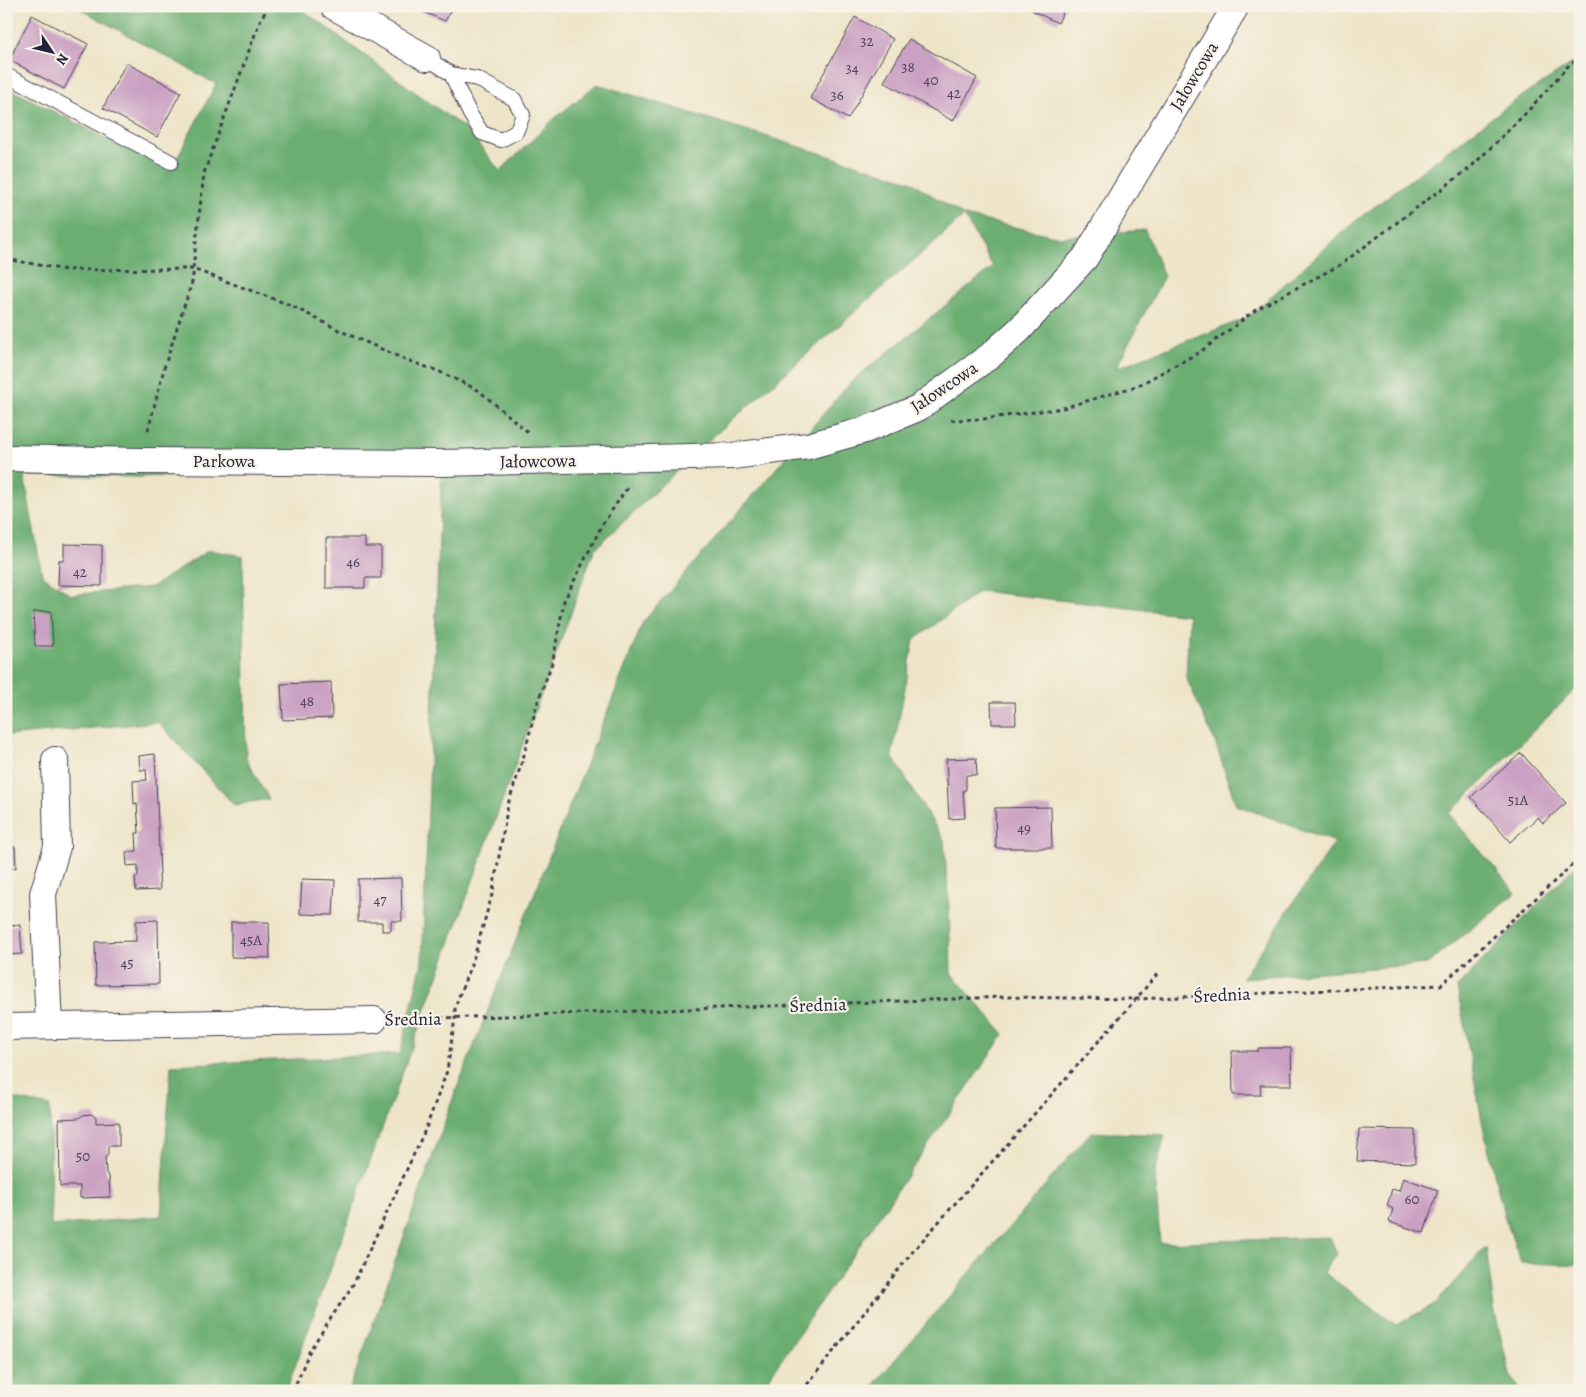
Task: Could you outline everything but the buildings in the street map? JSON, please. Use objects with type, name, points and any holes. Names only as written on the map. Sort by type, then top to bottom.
[{"type":"street","points":[[333,6],[427,58]]},
{"type":"street","name":"Jałowcowa","points":[[442,463],[733,456],[808,446],[865,430],[918,408],[991,355],[1018,330],[1085,258],[1236,6]]},
{"type":"street","name":"Parkowa","points":[[6,458],[442,463]]},
{"type":"street","points":[[49,1026],[43,894],[57,847],[55,760]]},
{"type":"street","name":"Średnia","points":[[6,1027],[374,1020]]},
{"type":"lane","points":[[427,58],[451,74],[476,79],[514,99],[523,115],[516,132],[501,140],[482,133],[470,114],[451,74]]},
{"type":"lane","points":[[6,75],[171,162]]},
{"type":"path","points":[[140,461],[165,365],[192,279],[204,173],[261,18],[270,6]]},
{"type":"path","points":[[947,420],[983,419],[1064,408],[1136,386],[1200,352],[1257,309],[1340,265],[1470,168],[1527,112],[1569,66],[1580,58]]},
{"type":"path","points":[[6,259],[66,270],[193,269],[290,305],[361,340],[406,360],[438,371],[478,390],[532,436]]},
{"type":"path","points":[[293,1391],[310,1350],[354,1283],[426,1128],[447,1071],[455,1007],[475,954],[493,891],[508,804],[523,759],[537,704],[553,660],[564,601],[602,525],[625,491],[660,458]]},
{"type":"path","name":"Średnia","points":[[374,1020],[1005,997],[1136,999],[1441,985],[1580,858]]},
{"type":"path","points":[[802,1391],[914,1250],[1158,973]]},
{"type":"green space","points":[[75,6],[297,6],[467,130],[500,171],[554,119],[597,84],[910,181],[964,216],[707,442],[594,550],[286,1391],[6,1391],[6,1097],[50,1106],[51,1226],[161,1216],[171,1065],[400,1054],[422,962],[442,463],[141,477],[24,475],[42,575],[71,595],[152,587],[209,550],[243,556],[246,759],[269,799],[234,805],[158,722],[6,736],[6,87],[170,171],[216,84]]},
{"type":"green space","points":[[1580,58],[1580,685],[1449,814],[1516,893],[1427,964],[1242,978],[1335,842],[1236,805],[1215,742],[1186,677],[1189,615],[980,591],[914,640],[892,756],[944,840],[951,973],[1004,1034],[760,1391],[349,1391],[455,1093],[643,622],[851,382],[993,267],[964,216],[1060,237],[1145,230],[1164,276],[1116,368],[1247,318],[1353,223],[1506,107]]},
{"type":"green space","points":[[1580,861],[1580,1265],[1521,1263],[1504,1215],[1483,1126],[1457,987]]},
{"type":"green space","points":[[1091,1132],[1165,1135],[1155,1173],[1160,1243],[1330,1237],[1337,1254],[1323,1272],[1396,1325],[1435,1304],[1486,1246],[1494,1309],[1510,1375],[1521,1391],[868,1391]]}]
